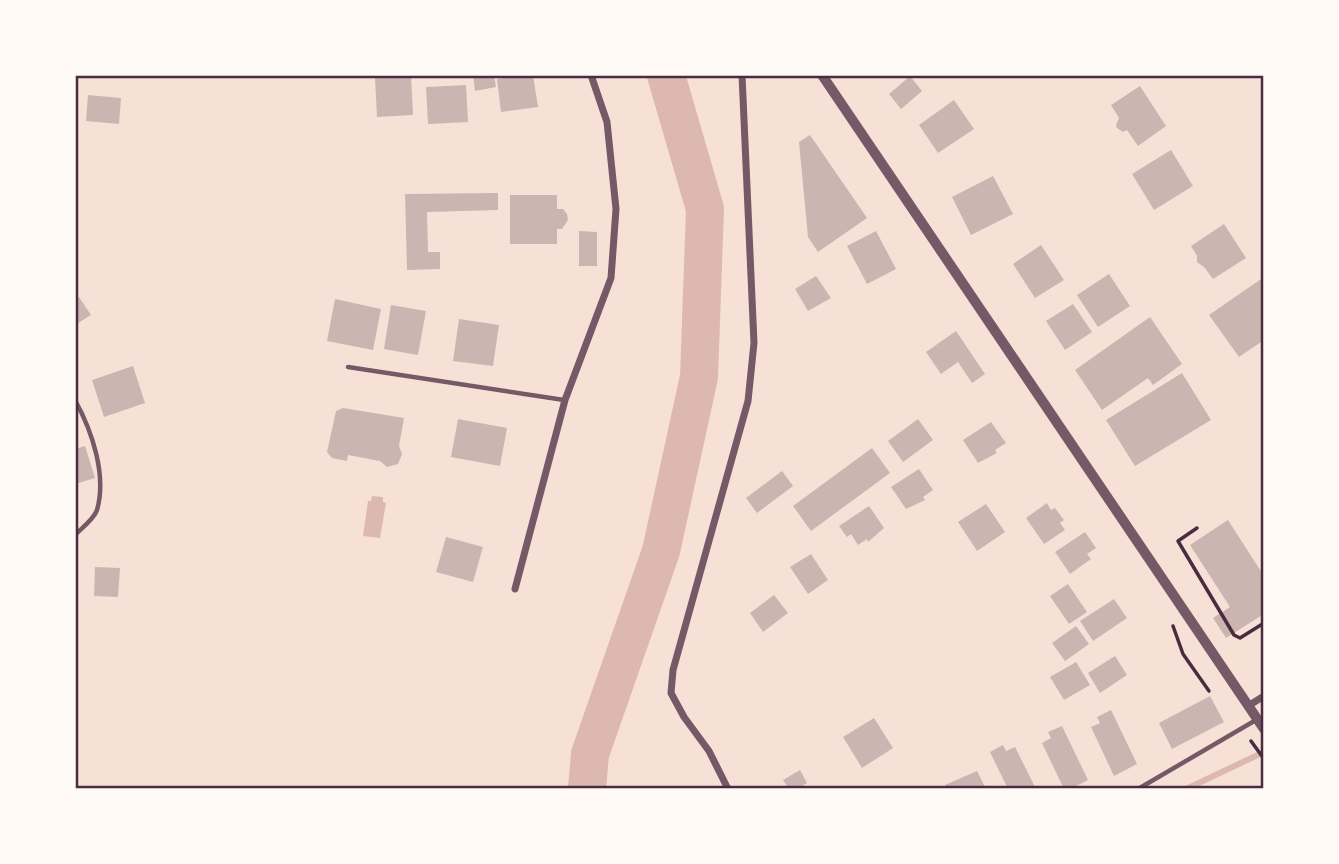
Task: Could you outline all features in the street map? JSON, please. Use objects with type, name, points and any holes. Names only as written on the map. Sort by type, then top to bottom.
[{"type":"street","points":[[515,589],[565,400],[611,278],[615,196],[607,122],[591,75]]},
{"type":"street","points":[[728,789],[709,751],[684,717],[671,693],[673,670],[748,401],[754,343],[742,75]]},
{"type":"street","points":[[822,75],[1260,725]]},
{"type":"street","points":[[1248,706],[1264,696]]},
{"type":"lane","points":[[348,367],[565,400]]},
{"type":"lane","points":[[75,400],[96,447],[99,484],[97,513],[75,535]]},
{"type":"lane","points":[[1138,789],[1260,725]]},
{"type":"path","points":[[1197,528],[1178,541],[1234,635],[1240,638],[1264,623]]},
{"type":"path","points":[[1193,584],[1201,580]]},
{"type":"path","points":[[1246,734],[1264,759]]},
{"type":"shaded area","points":[[372,496],[383,497],[383,502],[386,503],[380,538],[363,536],[368,501],[371,501]]},
{"type":"building","points":[[411,75],[413,115],[377,117],[375,77]]},
{"type":"building","points":[[473,75],[494,75],[496,87],[475,91]]},
{"type":"building","points":[[533,75],[538,107],[501,112],[497,79]]},
{"type":"building","points":[[910,76],[922,91],[901,109],[889,94]]},
{"type":"building","points":[[466,85],[468,122],[428,124],[426,87]]},
{"type":"building","points":[[1140,86],[1166,126],[1138,146],[1127,130],[1123,132],[1117,128],[1119,118],[1111,105]]},
{"type":"building","points":[[88,95],[121,98],[119,124],[86,121]]},
{"type":"building","points":[[954,100],[974,129],[938,153],[919,125]]},
{"type":"building","points":[[810,135],[867,218],[818,252],[808,237],[799,142]]},
{"type":"building","points":[[1171,150],[1193,186],[1154,210],[1132,174]]},
{"type":"building","points":[[993,176],[1013,214],[971,235],[952,197]]},
{"type":"building","points":[[498,193],[498,210],[427,212],[428,252],[440,252],[440,269],[407,270],[405,194]]},
{"type":"building","points":[[510,195],[557,195],[557,209],[563,209],[568,220],[562,229],[557,229],[557,244],[510,244]]},
{"type":"building","points":[[1224,224],[1246,258],[1213,279],[1197,262],[1197,256],[1191,246]]},
{"type":"building","points":[[579,231],[597,232],[597,266],[579,266]]},
{"type":"building","points":[[876,231],[896,269],[867,284],[847,246]]},
{"type":"building","points":[[1041,245],[1064,280],[1035,298],[1013,264]]},
{"type":"building","points":[[1109,274],[1130,306],[1098,327],[1077,295]]},
{"type":"building","points":[[816,276],[831,298],[808,311],[795,289]]},
{"type":"building","points":[[1264,277],[1264,340],[1239,357],[1209,315]]},
{"type":"building","points":[[79,297],[91,315],[75,325],[75,299]]},
{"type":"building","points":[[335,299],[381,309],[373,350],[327,341]]},
{"type":"building","points":[[1073,304],[1092,332],[1065,350],[1046,321]]},
{"type":"building","points":[[391,305],[426,311],[418,355],[384,349]]},
{"type":"building","points":[[1150,317],[1182,364],[1153,385],[1148,378],[1102,410],[1075,370]]},
{"type":"building","points":[[459,319],[499,325],[493,366],[453,361]]},
{"type":"building","points":[[956,331],[985,374],[972,383],[958,362],[941,374],[926,352]]},
{"type":"building","points":[[133,366],[145,403],[104,417],[92,380]]},
{"type":"building","points":[[1182,373],[1211,420],[1135,466],[1106,420]]},
{"type":"building","points":[[343,408],[404,418],[399,446],[402,454],[398,464],[387,467],[380,461],[348,455],[347,461],[332,458],[327,452],[336,411]]},
{"type":"building","points":[[458,419],[507,428],[500,466],[451,457]]},
{"type":"building","points":[[918,419],[933,440],[903,462],[888,441]]},
{"type":"building","points":[[991,422],[1006,443],[995,450],[997,453],[978,463],[963,440]]},
{"type":"building","points":[[85,446],[95,478],[75,484],[75,449]]},
{"type":"building","points":[[872,448],[890,473],[811,531],[793,506]]},
{"type":"building","points":[[919,469],[933,490],[923,497],[925,500],[906,509],[891,487]]},
{"type":"building","points":[[782,471],[793,486],[757,513],[746,498]]},
{"type":"building","points":[[1047,503],[1051,510],[1055,508],[1064,520],[1060,523],[1065,530],[1044,544],[1026,518]]},
{"type":"building","points":[[986,504],[1005,532],[977,551],[958,522]]},
{"type":"building","points":[[869,506],[884,528],[868,542],[867,539],[858,545],[851,534],[847,537],[839,526]]},
{"type":"building","points":[[1228,520],[1264,576],[1264,614],[1226,638],[1213,618],[1230,607],[1190,545]]},
{"type":"building","points":[[1085,532],[1096,548],[1087,554],[1091,559],[1070,574],[1055,552]]},
{"type":"building","points":[[446,537],[483,547],[473,582],[436,572]]},
{"type":"building","points":[[811,554],[828,580],[808,594],[790,567]]},
{"type":"building","points":[[95,567],[120,568],[118,597],[94,596]]},
{"type":"building","points":[[1068,584],[1087,612],[1069,624],[1050,596]]},
{"type":"building","points":[[774,595],[788,613],[763,632],[750,613]]},
{"type":"building","points":[[1114,599],[1127,618],[1093,641],[1080,621]]},
{"type":"building","points":[[1076,626],[1089,644],[1065,661],[1052,643]]},
{"type":"building","points":[[1115,656],[1127,675],[1100,693],[1088,673]]},
{"type":"building","points":[[1076,662],[1090,685],[1064,700],[1050,677]]},
{"type":"building","points":[[1210,696],[1224,722],[1172,749],[1159,723]]},
{"type":"building","points":[[1111,710],[1137,764],[1114,776],[1091,727],[1100,723],[1097,717]]},
{"type":"building","points":[[874,718],[893,748],[862,768],[843,737]]},
{"type":"building","points":[[1062,726],[1088,780],[1070,789],[1064,789],[1042,743],[1051,738],[1048,732]]},
{"type":"building","points":[[1003,745],[1006,751],[1015,747],[1036,789],[1008,789],[990,752]]},
{"type":"building","points":[[800,770],[807,783],[797,789],[789,789],[783,780]]},
{"type":"building","points":[[977,771],[986,789],[947,789],[945,785]]},
{"type":"waterway","points":[[587,789],[590,754],[661,551],[699,377],[705,209],[666,75]]},
{"type":"waterway","points":[[1186,789],[1264,752]]}]
